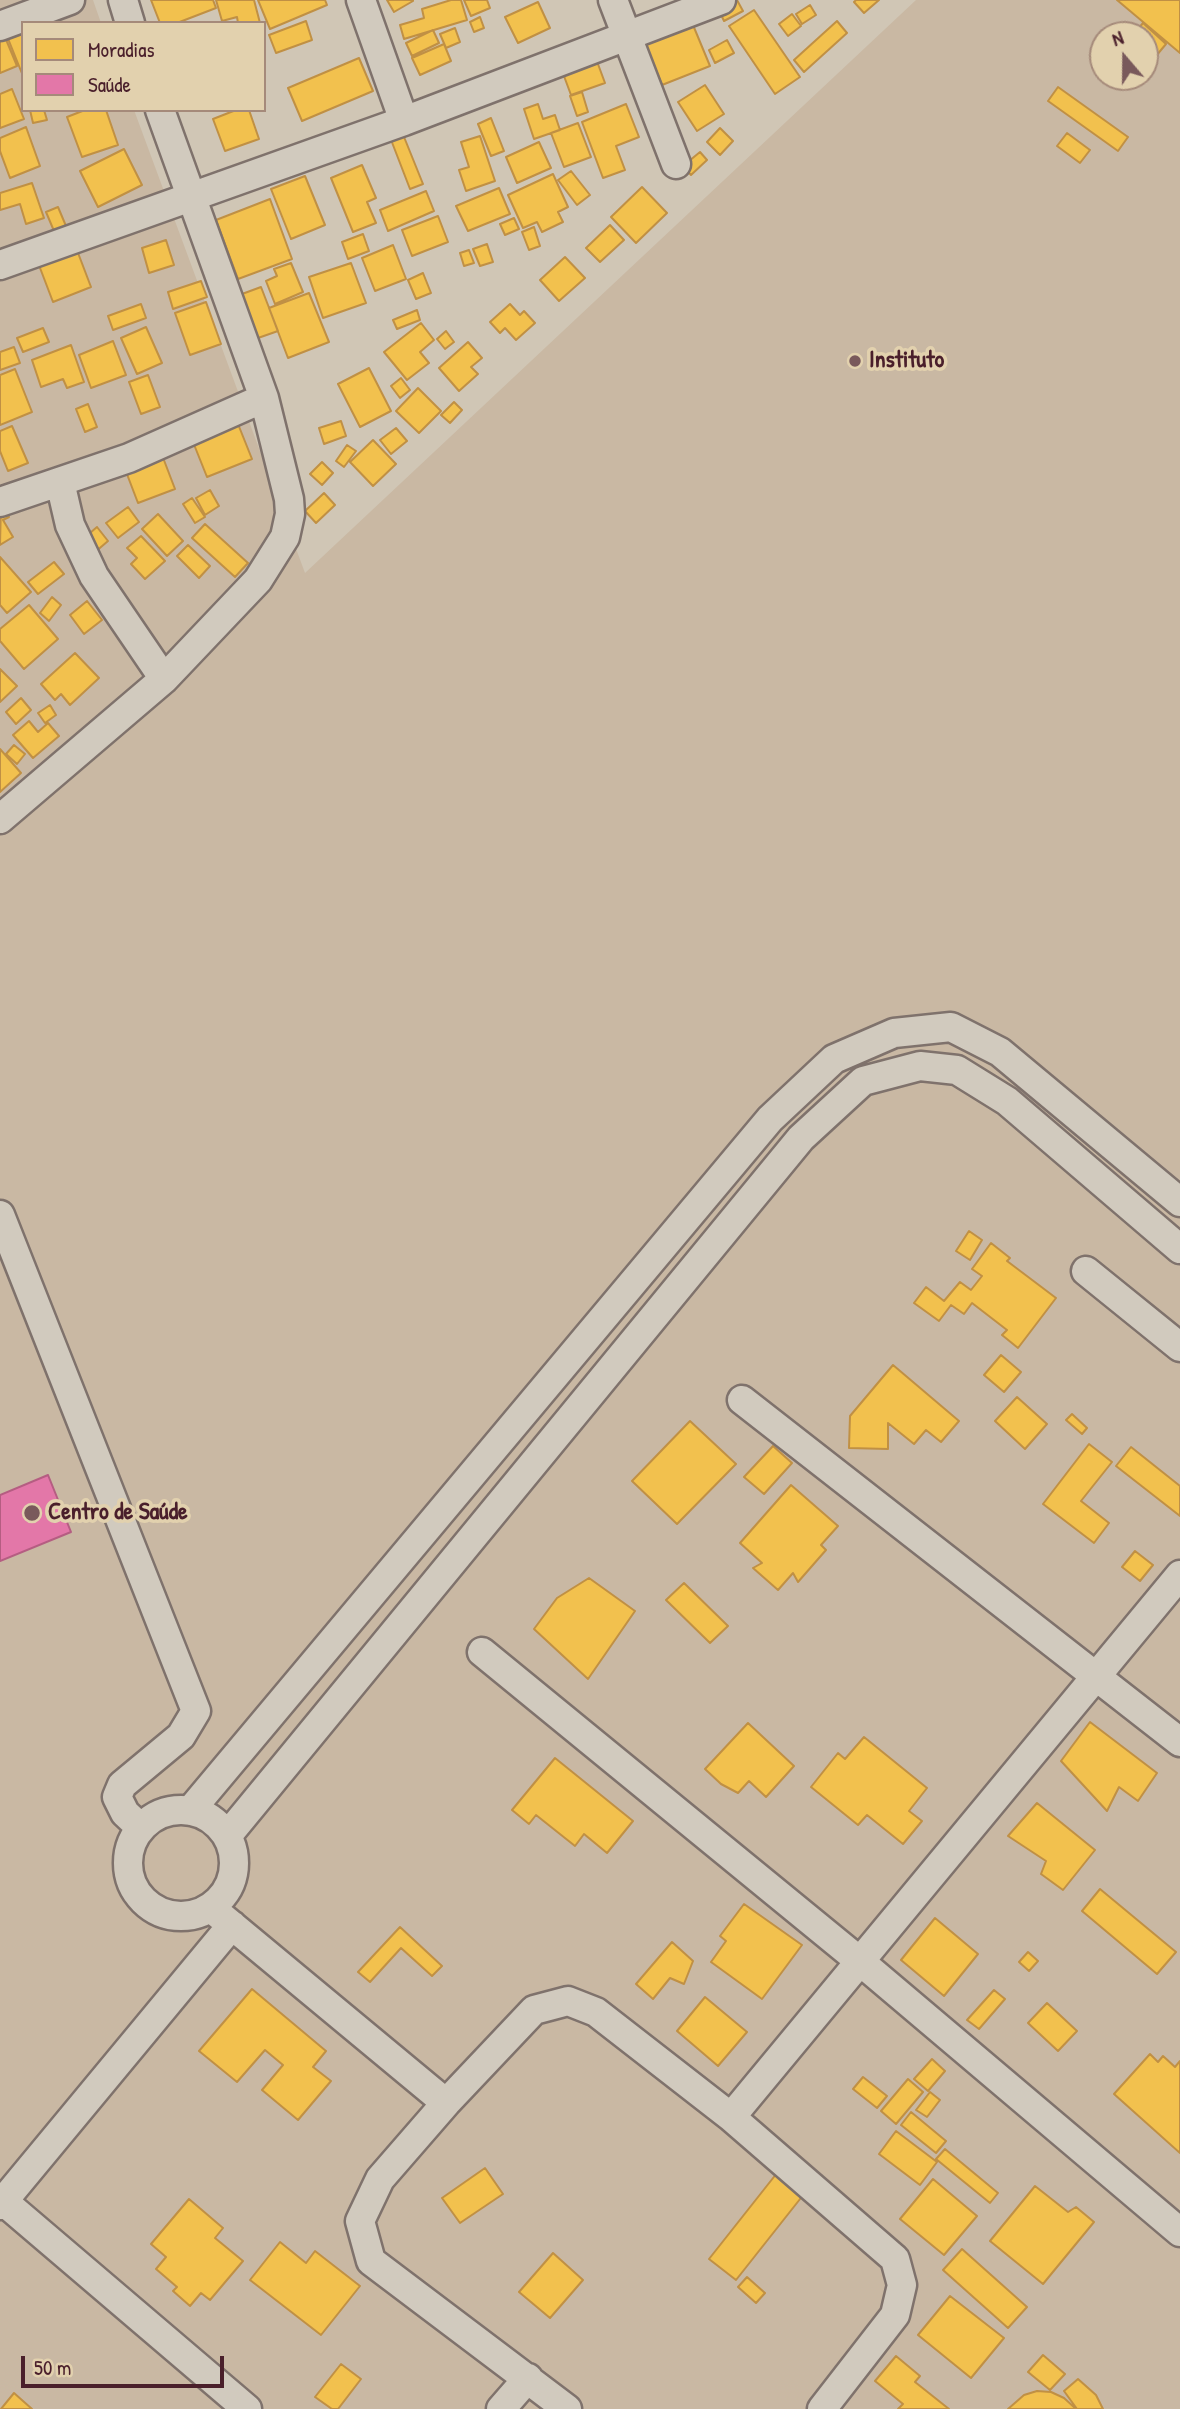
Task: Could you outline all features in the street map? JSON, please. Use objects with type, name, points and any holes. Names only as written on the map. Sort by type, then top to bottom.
[{"type":"street","points":[[0,26],[70,0]]},
{"type":"street","points":[[123,0],[129,21]]},
{"type":"street","points":[[361,0],[404,121]]},
{"type":"street","points":[[613,0],[676,164]]},
{"type":"street","points":[[0,265],[404,121],[721,0]]},
{"type":"street","points":[[0,819],[164,679],[258,580],[285,537],[290,514],[289,499],[264,398],[189,197],[161,112]]},
{"type":"street","points":[[0,502],[129,458],[264,398]]},
{"type":"street","points":[[60,482],[70,526],[94,576],[164,679]]},
{"type":"street","points":[[191,1811],[770,1119],[834,1059],[894,1033],[951,1027],[1000,1052],[1180,1202]]},
{"type":"street","points":[[228,1836],[801,1138],[863,1080],[920,1066],[957,1069],[1007,1101],[1180,1249]]},
{"type":"street","points":[[0,1215],[196,1711],[181,1736],[122,1785],[117,1797],[125,1813],[141,1828]]},
{"type":"street","points":[[1086,1271],[1180,1347]]},
{"type":"street","points":[[742,1400],[1180,1742]]},
{"type":"street","points":[[731,2118],[1180,1576]]},
{"type":"street","points":[[482,1651],[862,1962],[1180,2232]]},
{"type":"street","points":[[247,2409],[1,2203],[221,1916],[231,1882],[234,1859],[228,1836],[218,1824],[191,1811],[172,1810],[155,1816],[141,1828],[132,1843],[128,1861],[130,1878],[137,1893],[148,1906],[179,1916],[221,1916],[446,2103]]},
{"type":"street","points":[[567,2409],[371,2261],[360,2221],[380,2179],[446,2103],[534,2010],[568,2001],[596,2012],[731,2118],[895,2259],[902,2286],[895,2315],[826,2407]]},
{"type":"street","points":[[501,2409],[528,2378]]},
{"type":"shaded area","points":[[0,0],[93,0],[100,21],[21,21],[21,112],[135,112],[305,573],[916,0],[1180,0],[1180,2409],[0,2409]]},
{"type":"building: Moradias","points":[[151,0],[213,0],[216,8],[182,21],[159,21]]},
{"type":"building: Moradias","points":[[216,0],[254,0],[259,21],[238,21],[237,17],[222,21]]},
{"type":"building: Moradias","points":[[258,0],[325,0],[327,5],[270,29]]},
{"type":"building: Moradias","points":[[387,0],[413,0],[413,1],[394,12]]},
{"type":"building: Moradias","points":[[451,0],[461,0],[467,20],[404,39],[400,25],[424,18],[422,9]]},
{"type":"building: Moradias","points":[[464,0],[487,0],[490,8],[471,16]]},
{"type":"building: Moradias","points":[[737,0],[743,11],[724,21],[718,8]]},
{"type":"building: Moradias","points":[[879,0],[864,13],[854,2]]},
{"type":"building: Moradias","points":[[1117,0],[1180,0],[1180,53],[1159,35],[1159,21],[1142,21]]},
{"type":"building: Moradias","points":[[538,2],[550,28],[518,43],[505,17]]},
{"type":"building: Moradias","points":[[810,5],[816,15],[802,24],[796,14]]},
{"type":"building: Moradias","points":[[754,10],[800,77],[775,94],[729,26]]},
{"type":"building: Moradias","points":[[792,14],[801,26],[788,36],[779,24]]},
{"type":"building: Moradias","points":[[480,17],[484,28],[474,32],[470,22]]},
{"type":"building: Moradias","points":[[306,21],[312,40],[276,53],[269,35]]},
{"type":"building: Moradias","points":[[837,21],[847,33],[804,72],[794,60]]},
{"type":"building: Moradias","points":[[21,25],[21,71],[5,31]]},
{"type":"building: Moradias","points":[[693,25],[710,66],[662,85],[645,44]]},
{"type":"building: Moradias","points":[[455,28],[460,42],[446,48],[440,34]]},
{"type":"building: Moradias","points":[[433,30],[439,43],[412,56],[406,43]]},
{"type":"building: Moradias","points":[[5,37],[17,66],[0,73],[0,39]]},
{"type":"building: Moradias","points":[[1159,38],[1166,44],[1159,52]]},
{"type":"building: Moradias","points":[[727,40],[734,53],[715,63],[709,50]]},
{"type":"building: Moradias","points":[[444,44],[451,61],[420,75],[412,58]]},
{"type":"building: Moradias","points":[[595,56],[605,83],[571,95],[561,68]]},
{"type":"building: Moradias","points":[[359,58],[373,91],[302,121],[288,88]]},
{"type":"building: Moradias","points":[[705,85],[724,114],[697,131],[678,102]]},
{"type":"building: Moradias","points":[[1058,87],[1128,137],[1118,151],[1048,101]]},
{"type":"building: Moradias","points":[[12,89],[24,119],[0,128],[0,94]]},
{"type":"building: Moradias","points":[[582,92],[588,112],[577,116],[570,96]]},
{"type":"building: Moradias","points":[[538,104],[543,119],[555,115],[560,130],[534,139],[524,109]]},
{"type":"building: Moradias","points":[[626,104],[639,137],[616,146],[625,170],[603,178],[582,122]]},
{"type":"building: Moradias","points":[[30,112],[45,112],[47,120],[33,123]]},
{"type":"building: Moradias","points":[[80,112],[107,112],[118,145],[82,157],[67,117]]},
{"type":"building: Moradias","points":[[231,112],[250,112],[259,139],[225,151],[213,119]]},
{"type":"building: Moradias","points":[[491,118],[504,151],[491,156],[478,124]]},
{"type":"building: Moradias","points":[[578,123],[591,157],[564,167],[551,133]]},
{"type":"building: Moradias","points":[[26,127],[40,166],[10,178],[0,151],[0,138]]},
{"type":"building: Moradias","points":[[400,127],[423,184],[410,189],[388,132]]},
{"type":"building: Moradias","points":[[720,128],[733,141],[720,155],[707,142]]},
{"type":"building: Moradias","points":[[1067,133],[1090,150],[1080,163],[1057,146]]},
{"type":"building: Moradias","points":[[480,136],[495,181],[466,191],[459,170],[469,167],[461,142]]},
{"type":"building: Moradias","points":[[539,142],[551,168],[517,183],[506,157]]},
{"type":"building: Moradias","points":[[124,149],[142,185],[98,207],[80,171]]},
{"type":"building: Moradias","points":[[700,152],[707,160],[691,175],[683,166]]},
{"type":"building: Moradias","points":[[362,165],[376,198],[367,202],[376,223],[353,232],[331,178]]},
{"type":"building: Moradias","points":[[571,171],[590,195],[577,205],[558,180]]},
{"type":"building: Moradias","points":[[553,174],[568,207],[558,212],[563,222],[542,232],[537,222],[523,228],[508,195]]},
{"type":"building: Moradias","points":[[305,176],[325,225],[291,239],[271,189]]},
{"type":"building: Moradias","points":[[32,183],[44,218],[26,224],[20,204],[0,210],[0,193]]},
{"type":"building: Moradias","points":[[642,187],[667,213],[636,243],[611,217]]},
{"type":"building: Moradias","points":[[499,188],[510,214],[468,231],[456,206]]},
{"type":"building: Moradias","points":[[426,191],[434,211],[388,231],[380,210]]},
{"type":"building: Moradias","points":[[270,199],[292,259],[238,279],[216,220]]},
{"type":"building: Moradias","points":[[58,207],[66,226],[54,231],[46,212]]},
{"type":"building: Moradias","points":[[438,216],[448,242],[412,256],[402,230]]},
{"type":"building: Moradias","points":[[514,218],[519,229],[505,235],[500,224]]},
{"type":"building: Moradias","points":[[610,225],[624,240],[600,262],[586,248]]},
{"type":"building: Moradias","points":[[534,227],[540,246],[529,250],[522,232]]},
{"type":"building: Moradias","points":[[363,234],[369,251],[348,259],[342,242]]},
{"type":"building: Moradias","points":[[166,240],[174,265],[149,273],[142,248]]},
{"type":"building: Moradias","points":[[487,244],[493,262],[480,266],[473,249]]},
{"type":"building: Moradias","points":[[75,245],[91,287],[53,302],[37,260]]},
{"type":"building: Moradias","points":[[393,245],[406,279],[375,291],[362,258]]},
{"type":"building: Moradias","points":[[469,250],[474,263],[464,266],[460,253]]},
{"type":"building: Moradias","points":[[565,257],[585,278],[559,301],[540,280]]},
{"type":"building: Moradias","points":[[291,263],[303,292],[275,304],[266,281],[277,276],[274,269]]},
{"type":"building: Moradias","points":[[351,263],[366,303],[323,318],[309,277]]},
{"type":"building: Moradias","points":[[423,273],[431,293],[416,299],[408,280]]},
{"type":"building: Moradias","points":[[201,281],[207,297],[173,309],[168,292]]},
{"type":"building: Moradias","points":[[261,287],[278,331],[258,338],[242,294]]},
{"type":"building: Moradias","points":[[309,293],[329,342],[288,358],[269,308]]},
{"type":"building: Moradias","points":[[206,302],[221,344],[190,355],[175,313]]},
{"type":"building: Moradias","points":[[141,304],[146,318],[113,330],[108,316]]},
{"type":"building: Moradias","points":[[510,304],[520,315],[524,311],[535,323],[516,340],[505,328],[500,333],[490,322]]},
{"type":"building: Moradias","points":[[417,310],[420,320],[397,329],[393,320]]},
{"type":"building: Moradias","points":[[421,323],[434,340],[420,352],[429,363],[407,380],[384,352]]},
{"type":"building: Moradias","points":[[146,327],[162,363],[137,374],[121,338]]},
{"type":"building: Moradias","points":[[43,328],[49,342],[23,352],[17,338]]},
{"type":"building: Moradias","points":[[446,331],[454,342],[445,349],[437,339]]},
{"type":"building: Moradias","points":[[113,341],[126,375],[91,388],[79,355]]},
{"type":"building: Moradias","points":[[468,342],[482,358],[471,367],[478,374],[459,391],[439,368]]},
{"type":"building: Moradias","points":[[71,345],[84,382],[67,388],[63,379],[41,387],[32,360]]},
{"type":"building: Moradias","points":[[14,347],[20,363],[0,370],[0,352]]},
{"type":"building: Moradias","points":[[369,368],[391,411],[360,427],[338,384]]},
{"type":"building: Moradias","points":[[15,369],[32,412],[0,425],[0,375]]},
{"type":"building: Moradias","points":[[148,375],[160,407],[141,414],[129,382]]},
{"type":"building: Moradias","points":[[401,378],[410,390],[400,398],[391,386]]},
{"type":"building: Moradias","points":[[418,388],[441,411],[419,433],[396,411]]},
{"type":"building: Moradias","points":[[454,402],[462,410],[450,423],[441,415]]},
{"type":"building: Moradias","points":[[88,404],[97,427],[85,432],[76,409]]},
{"type":"building: Moradias","points":[[341,421],[346,436],[324,444],[319,428]]},
{"type":"building: Moradias","points":[[238,424],[252,459],[207,477],[193,442]]},
{"type":"building: Moradias","points":[[12,426],[28,463],[8,471],[0,451],[0,431]]},
{"type":"building: Moradias","points":[[396,428],[407,441],[391,454],[380,440]]},
{"type":"building: Moradias","points":[[373,440],[396,464],[373,486],[350,462]]},
{"type":"building: Moradias","points":[[347,445],[356,451],[344,467],[336,461]]},
{"type":"building: Moradias","points":[[162,455],[175,489],[138,503],[125,469]]},
{"type":"building: Moradias","points":[[322,462],[333,473],[322,485],[310,474]]},
{"type":"building: Moradias","points":[[210,490],[219,506],[205,515],[196,498]]},
{"type":"building: Moradias","points":[[324,493],[335,505],[316,523],[305,511]]},
{"type":"building: Moradias","points":[[192,498],[205,517],[195,523],[183,504]]},
{"type":"building: Moradias","points":[[1,503],[9,517],[3,520],[13,537],[0,545]]},
{"type":"building: Moradias","points":[[128,507],[139,522],[118,538],[106,523]]},
{"type":"building: Moradias","points":[[158,514],[183,541],[167,556],[142,529]]},
{"type":"building: Moradias","points":[[205,524],[248,563],[235,577],[192,538]]},
{"type":"building: Moradias","points":[[97,527],[108,541],[94,553],[83,539]]},
{"type":"building: Moradias","points":[[141,536],[165,561],[145,579],[131,564],[137,558],[127,548]]},
{"type":"building: Moradias","points":[[188,545],[210,566],[199,578],[177,556]]},
{"type":"building: Moradias","points":[[0,557],[31,592],[7,613],[0,605]]},
{"type":"building: Moradias","points":[[54,562],[64,574],[38,594],[28,582]]},
{"type":"building: Moradias","points":[[52,597],[61,605],[49,621],[40,613]]},
{"type":"building: Moradias","points":[[87,601],[102,620],[84,634],[70,615]]},
{"type":"building: Moradias","points":[[29,605],[58,639],[24,669],[0,641],[0,629]]},
{"type":"building: Moradias","points":[[75,653],[99,678],[70,705],[61,694],[55,700],[41,684]]},
{"type":"building: Moradias","points":[[0,669],[17,686],[0,702]]},
{"type":"building: Moradias","points":[[21,698],[31,710],[16,724],[6,712]]},
{"type":"building: Moradias","points":[[50,705],[56,715],[45,723],[38,713]]},
{"type":"building: Moradias","points":[[29,721],[38,732],[48,723],[59,736],[33,758],[13,735]]},
{"type":"building: Moradias","points":[[14,745],[25,754],[17,764],[6,754]]},
{"type":"building: Moradias","points":[[0,749],[21,773],[0,792]]},
{"type":"building: Moradias","points":[[969,1231],[982,1240],[970,1260],[956,1251]]},
{"type":"building: Moradias","points":[[991,1243],[1010,1258],[1007,1261],[1056,1298],[1018,1348],[1002,1335],[1007,1330],[972,1303],[964,1314],[951,1305],[939,1321],[914,1303],[926,1287],[944,1301],[960,1282],[971,1290],[982,1276],[972,1269]]},
{"type":"building: Moradias","points":[[1001,1355],[1021,1372],[1004,1392],[984,1375]]},
{"type":"building: Moradias","points":[[893,1365],[959,1421],[941,1442],[926,1430],[914,1444],[888,1423],[888,1449],[849,1448],[850,1416]]},
{"type":"building: Moradias","points":[[1017,1397],[1047,1424],[1025,1449],[995,1421]]},
{"type":"building: Moradias","points":[[1072,1414],[1087,1428],[1082,1434],[1066,1420]]},
{"type":"building: Moradias","points":[[690,1421],[736,1464],[677,1524],[632,1481]]},
{"type":"building: Moradias","points":[[1089,1444],[1112,1462],[1081,1501],[1109,1523],[1094,1543],[1043,1504]]},
{"type":"building: Moradias","points":[[773,1446],[792,1463],[764,1494],[744,1477]]},
{"type":"building: Moradias","points":[[1131,1447],[1180,1486],[1180,1516],[1116,1466]]},
{"type":"building: Moradias","points":[[791,1485],[838,1526],[821,1545],[826,1550],[798,1582],[793,1573],[778,1590],[753,1568],[762,1563],[740,1543]]},
{"type":"building: Moradias","points":[[1135,1551],[1153,1565],[1140,1581],[1122,1567]]},
{"type":"building: Moradias","points":[[589,1578],[635,1611],[588,1679],[534,1629],[557,1598]]},
{"type":"building: Moradias","points":[[684,1583],[728,1626],[710,1643],[666,1600]]},
{"type":"building: Moradias","points":[[1090,1722],[1157,1773],[1138,1801],[1119,1787],[1107,1811],[1061,1761]]},
{"type":"building: Moradias","points":[[748,1723],[794,1766],[766,1797],[749,1781],[738,1793],[721,1784],[705,1769]]},
{"type":"building: Moradias","points":[[864,1737],[927,1788],[909,1811],[922,1821],[903,1844],[867,1815],[858,1825],[811,1787],[838,1753],[845,1759]]},
{"type":"building: Moradias","points":[[555,1758],[633,1821],[607,1853],[584,1834],[575,1846],[536,1815],[529,1824],[512,1810]]},
{"type":"building: Moradias","points":[[1037,1803],[1095,1850],[1063,1890],[1041,1874],[1046,1861],[1008,1836]]},
{"type":"building: Moradias","points":[[1100,1889],[1176,1952],[1157,1974],[1082,1911]]},
{"type":"building: Moradias","points":[[744,1904],[802,1945],[762,1999],[711,1962],[726,1941],[720,1936]]},
{"type":"building: Moradias","points":[[935,1918],[978,1954],[944,1996],[901,1960]]},
{"type":"building: Moradias","points":[[400,1927],[442,1966],[432,1976],[401,1948],[370,1982],[358,1972]]},
{"type":"building: Moradias","points":[[672,1942],[693,1961],[684,1984],[670,1978],[653,1999],[636,1984]]},
{"type":"building: Moradias","points":[[1028,1952],[1038,1961],[1029,1971],[1019,1962]]},
{"type":"building: Moradias","points":[[252,1989],[326,2051],[313,2067],[331,2081],[298,2120],[262,2090],[283,2065],[265,2050],[237,2082],[199,2051]]},
{"type":"building: Moradias","points":[[994,1990],[1005,1999],[979,2029],[967,2020]]},
{"type":"building: Moradias","points":[[705,1997],[747,2032],[718,2066],[677,2031]]},
{"type":"building: Moradias","points":[[1047,2003],[1077,2031],[1058,2051],[1028,2023]]},
{"type":"building: Moradias","points":[[1150,2054],[1158,2062],[1163,2056],[1175,2067],[1180,2061],[1180,2153],[1114,2094]]},
{"type":"building: Moradias","points":[[932,2059],[945,2071],[928,2091],[914,2079]]},
{"type":"building: Moradias","points":[[863,2077],[887,2096],[877,2108],[853,2089]]},
{"type":"building: Moradias","points":[[908,2079],[923,2092],[896,2124],[881,2111]]},
{"type":"building: Moradias","points":[[930,2092],[940,2100],[927,2117],[916,2110]]},
{"type":"building: Moradias","points":[[911,2112],[946,2141],[936,2153],[901,2125]]},
{"type":"building: Moradias","points":[[896,2131],[937,2162],[920,2185],[879,2154]]},
{"type":"building: Moradias","points":[[945,2149],[998,2193],[990,2203],[936,2159]]},
{"type":"building: Moradias","points":[[485,2168],[503,2194],[460,2223],[442,2198]]},
{"type":"building: Moradias","points":[[777,2173],[804,2194],[736,2280],[709,2259]]},
{"type":"building: Moradias","points":[[933,2179],[977,2216],[944,2255],[900,2219]]},
{"type":"building: Moradias","points":[[1035,2186],[1068,2212],[1076,2207],[1094,2222],[1043,2284],[990,2241]]},
{"type":"building: Moradias","points":[[189,2199],[223,2228],[215,2238],[243,2261],[210,2300],[201,2293],[190,2306],[173,2291],[177,2287],[156,2269],[166,2257],[151,2244]]},
{"type":"building: Moradias","points":[[280,2242],[306,2263],[315,2251],[360,2286],[321,2335],[250,2280]]},
{"type":"building: Moradias","points":[[962,2249],[1027,2307],[1008,2328],[943,2270]]},
{"type":"building: Moradias","points":[[553,2253],[583,2280],[550,2318],[519,2292]]},
{"type":"building: Moradias","points":[[747,2277],[765,2293],[756,2303],[738,2287]]},
{"type":"building: Moradias","points":[[950,2296],[1004,2338],[971,2378],[918,2335]]},
{"type":"building: Moradias","points":[[1043,2355],[1065,2374],[1050,2390],[1028,2372]]},
{"type":"building: Moradias","points":[[896,2356],[920,2376],[915,2382],[949,2409],[898,2409],[903,2404],[875,2381]]},
{"type":"building: Moradias","points":[[341,2364],[361,2379],[338,2409],[332,2409],[315,2397]]},
{"type":"building: Moradias","points":[[1078,2379],[1096,2395],[1103,2409],[1077,2409],[1064,2391]]},
{"type":"building: Moradias","points":[[1037,2391],[1051,2392],[1064,2398],[1076,2409],[1008,2409],[1024,2395]]},
{"type":"building: Moradias","points":[[14,2393],[32,2409],[1,2409]]},
{"type":"building: Saúde","name":"Centro de Saúde","points":[[48,1475],[71,1532],[0,1561],[0,1495]]},
{"type":"place","name":"Instituto","points":[[855,361]]},
{"type":"place","name":"Centro de Saúde","points":[[32,1513]]}]
